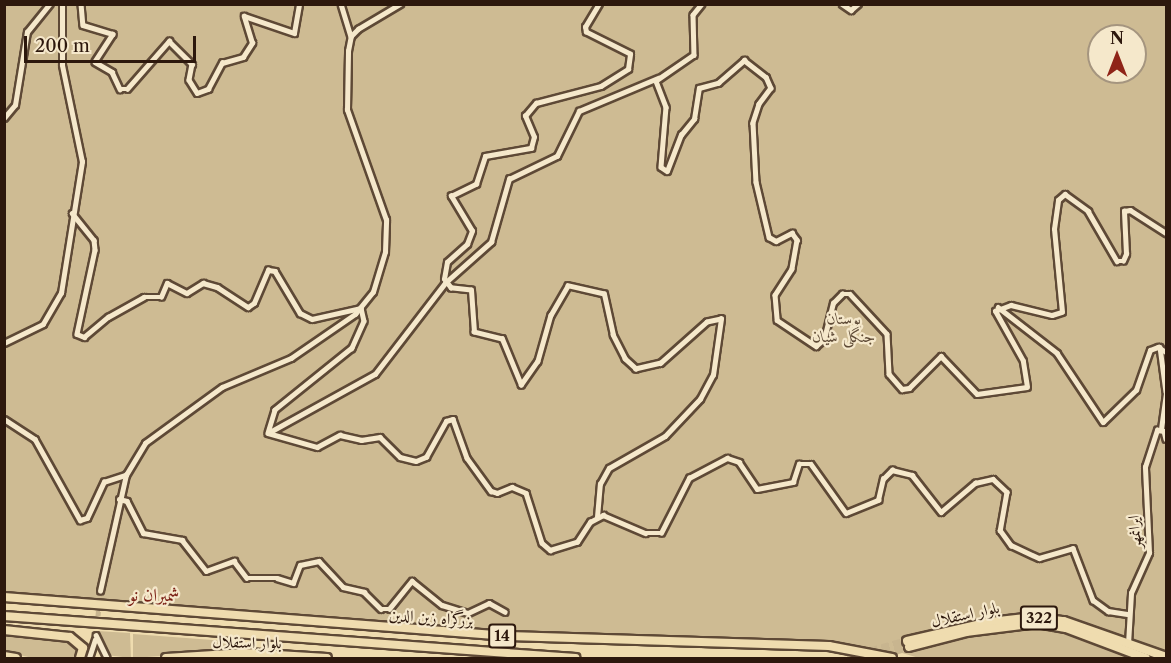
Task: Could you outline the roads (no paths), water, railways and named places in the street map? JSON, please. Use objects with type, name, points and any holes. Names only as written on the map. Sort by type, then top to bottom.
[{"type":"main road","name":"بزرگراه زین الدین","points":[[4,597],[507,636],[829,646],[892,658]]},
{"type":"main road","name":"بزرگراه زین الدین","points":[[4,616],[575,658]]},
{"type":"main road","name":"بلوار استقلال","points":[[1146,658],[1066,628],[1036,623],[966,632],[908,644],[990,622],[1034,617],[1071,624],[1127,647],[1167,657]]},
{"type":"main road","points":[[4,630],[70,637],[83,648],[80,658]]},
{"type":"main road","name":"بلوار استقلال","points":[[166,658],[245,653],[327,658]]},
{"type":"main road","points":[[4,656],[16,658]]},
{"type":"street","points":[[4,118],[15,105],[27,32],[50,4]]},
{"type":"street","points":[[4,343],[43,324],[54,309],[61,293],[72,213],[82,162],[62,64],[62,4]]},
{"type":"street","points":[[81,4],[82,25],[113,34],[95,62],[112,72],[120,89],[127,89],[169,41],[192,64],[189,80],[197,93],[208,89],[222,63],[243,57],[252,43],[244,16],[294,33],[299,4]]},
{"type":"street","points":[[100,591],[126,475],[155,433],[222,387],[291,358],[360,308],[373,292],[383,262],[386,220],[347,110],[351,36],[341,4]]},
{"type":"street","points":[[351,36],[400,4]]},
{"type":"street","points":[[445,284],[447,262],[467,244],[472,231],[450,196],[476,183],[485,156],[531,148],[534,137],[525,116],[536,103],[593,88],[628,69],[630,54],[586,32],[585,27],[599,4]]},
{"type":"street","points":[[268,433],[375,374],[445,284],[491,242],[509,178],[557,156],[579,111],[658,78],[694,55],[693,15],[702,4]]},
{"type":"street","points":[[842,4],[851,10],[858,4]]},
{"type":"street","points":[[658,78],[666,118],[659,158],[667,171],[681,135],[694,118],[699,88],[718,83],[744,60],[771,84],[753,123],[756,182],[769,237],[776,241],[792,233],[797,240],[792,269],[776,295],[779,325],[799,331],[816,346],[824,339],[833,303],[846,292],[887,334],[890,374],[902,390],[909,388],[941,356],[977,394],[1021,391],[1027,387],[1026,368],[996,318],[998,307]]},
{"type":"street","points":[[998,307],[1021,305],[1052,315],[1062,312],[1054,229],[1058,200],[1065,194],[1088,212],[1117,261],[1123,261],[1127,250],[1124,211],[1130,210],[1167,233]]},
{"type":"street","points":[[72,213],[94,240],[77,334],[84,337],[133,303],[162,297],[166,283],[187,293],[203,284],[210,285],[248,307],[254,303],[268,270],[275,271],[300,313],[312,319],[360,308]]},
{"type":"street","points":[[268,433],[317,447],[340,435],[361,440],[380,437],[399,457],[416,461],[426,457],[446,421],[453,419],[467,458],[491,491],[497,494],[512,487],[526,493],[545,548],[577,542],[597,517],[600,484],[609,468],[665,436],[700,399],[713,375],[721,319],[707,322],[661,363],[636,369],[625,359],[613,335],[604,294],[568,286],[551,315],[538,361],[522,385],[514,376],[502,339],[474,332],[471,290],[445,284]]},
{"type":"street","points":[[998,307],[1057,353],[1103,422],[1136,390],[1150,350],[1160,347],[1167,352]]},
{"type":"street","points":[[268,433],[275,410],[352,348],[364,321],[360,308]]},
{"type":"street","name":"ایرانمهر","points":[[1127,647],[1127,614],[1149,553],[1145,467],[1152,437],[1161,429],[1167,393],[1160,347]]},
{"type":"street","points":[[4,419],[35,439],[80,520],[87,518],[104,482],[126,475]]},
{"type":"street","points":[[1161,429],[1167,439]]},
{"type":"street","points":[[597,517],[609,515],[645,533],[661,533],[689,478],[727,458],[739,462],[757,489],[794,482],[799,464],[811,464],[846,513],[878,500],[883,479],[892,470],[912,475],[941,512],[975,483],[993,479],[1007,492],[1000,530],[1011,545],[1039,558],[1073,548],[1093,600],[1108,611],[1127,614]]},
{"type":"street","points":[[119,499],[132,509],[142,533],[182,540],[206,571],[234,561],[247,578],[277,578],[293,584],[300,565],[319,561],[343,587],[364,592],[381,609],[389,609],[412,581],[442,605],[468,613],[489,603],[505,612]]},
{"type":"street","points":[[89,658],[96,635],[107,658]]},
{"type":"tunnel","points":[[96,635],[100,591]]},
{"type":"tunnel","points":[[847,658],[907,641]]},
{"type":"tunnel","points":[[872,658],[909,647]]},
{"type":"district","name":"شمیران نو","points":[[154,595]]},
{"type":"park label","name":"بوستان جنگلی شیان","points":[[844,327]]}]
